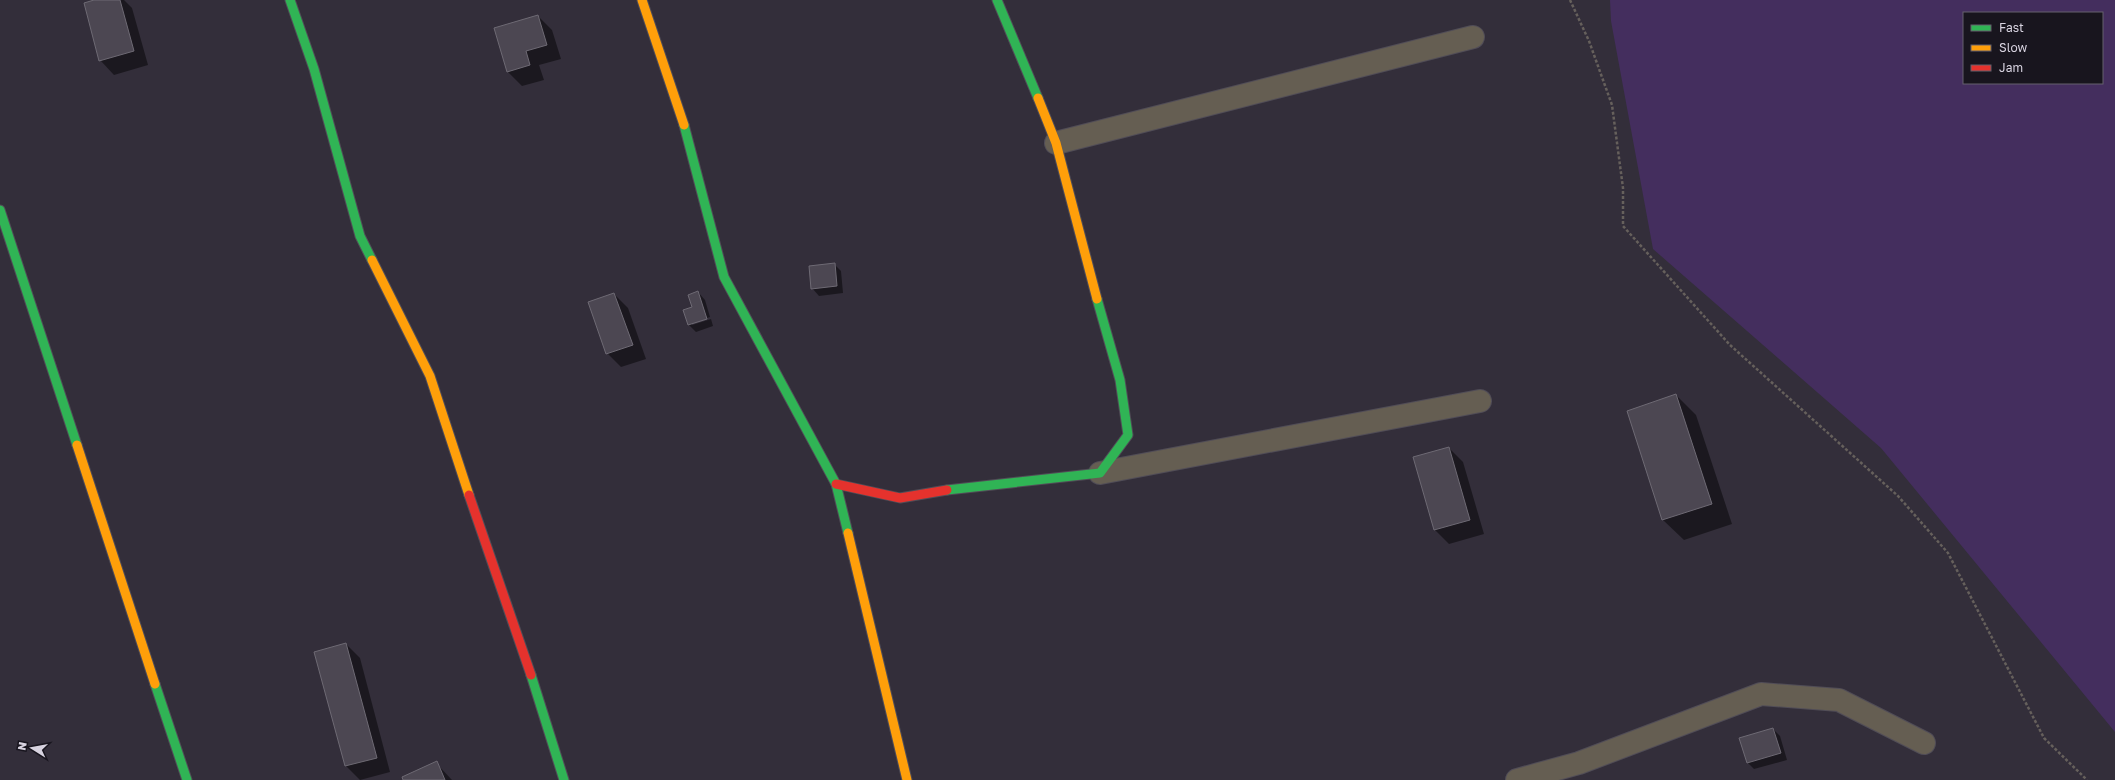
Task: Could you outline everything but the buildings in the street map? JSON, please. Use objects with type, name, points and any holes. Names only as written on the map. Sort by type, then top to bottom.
[{"type":"street","points":[[290,0],[314,68],[360,236],[430,376],[440,410],[540,701],[564,780]]},
{"type":"street","points":[[642,0],[691,148],[724,277],[836,484],[907,780]]},
{"type":"street","points":[[997,0],[1056,143],[1072,209],[1120,380],[1128,435],[1100,473]]},
{"type":"street","points":[[1056,143],[1474,37]]},
{"type":"street","points":[[0,210],[187,780]]},
{"type":"street","points":[[836,484],[900,498],[968,487],[1100,473],[1480,401]]},
{"type":"street","points":[[1517,780],[1580,763],[1761,694],[1839,700],[1924,743]]},
{"type":"path","points":[[1570,0],[1589,41],[1612,105],[1623,188],[1623,226],[1730,345],[1898,496],[1948,553],[2044,738],[2087,780]]},
{"type":"shaded area","points":[[1610,0],[2115,0],[2115,732],[1881,448],[1653,249],[1611,21]]},
{"type":"traffic: fast","points":[[290,0],[314,69],[360,236],[372,260]]},
{"type":"traffic: fast","points":[[997,0],[1038,98]]},
{"type":"traffic: fast","points":[[684,125],[724,277],[836,484],[848,533]]},
{"type":"traffic: fast","points":[[0,210],[77,445]]},
{"type":"traffic: fast","points":[[947,490],[1100,473],[1128,435],[1120,380],[1097,299]]},
{"type":"traffic: fast","points":[[531,675],[564,780]]},
{"type":"traffic: fast","points":[[155,684],[187,780]]},
{"type":"traffic: slow","points":[[642,0],[684,125]]},
{"type":"traffic: slow","points":[[1038,98],[1056,143],[1097,299]]},
{"type":"traffic: slow","points":[[372,260],[430,376],[469,495]]},
{"type":"traffic: slow","points":[[77,445],[155,684]]},
{"type":"traffic: slow","points":[[848,533],[907,780]]},
{"type":"traffic: jam","points":[[836,484],[900,498],[947,490]]},
{"type":"traffic: jam","points":[[469,495],[531,675]]}]
